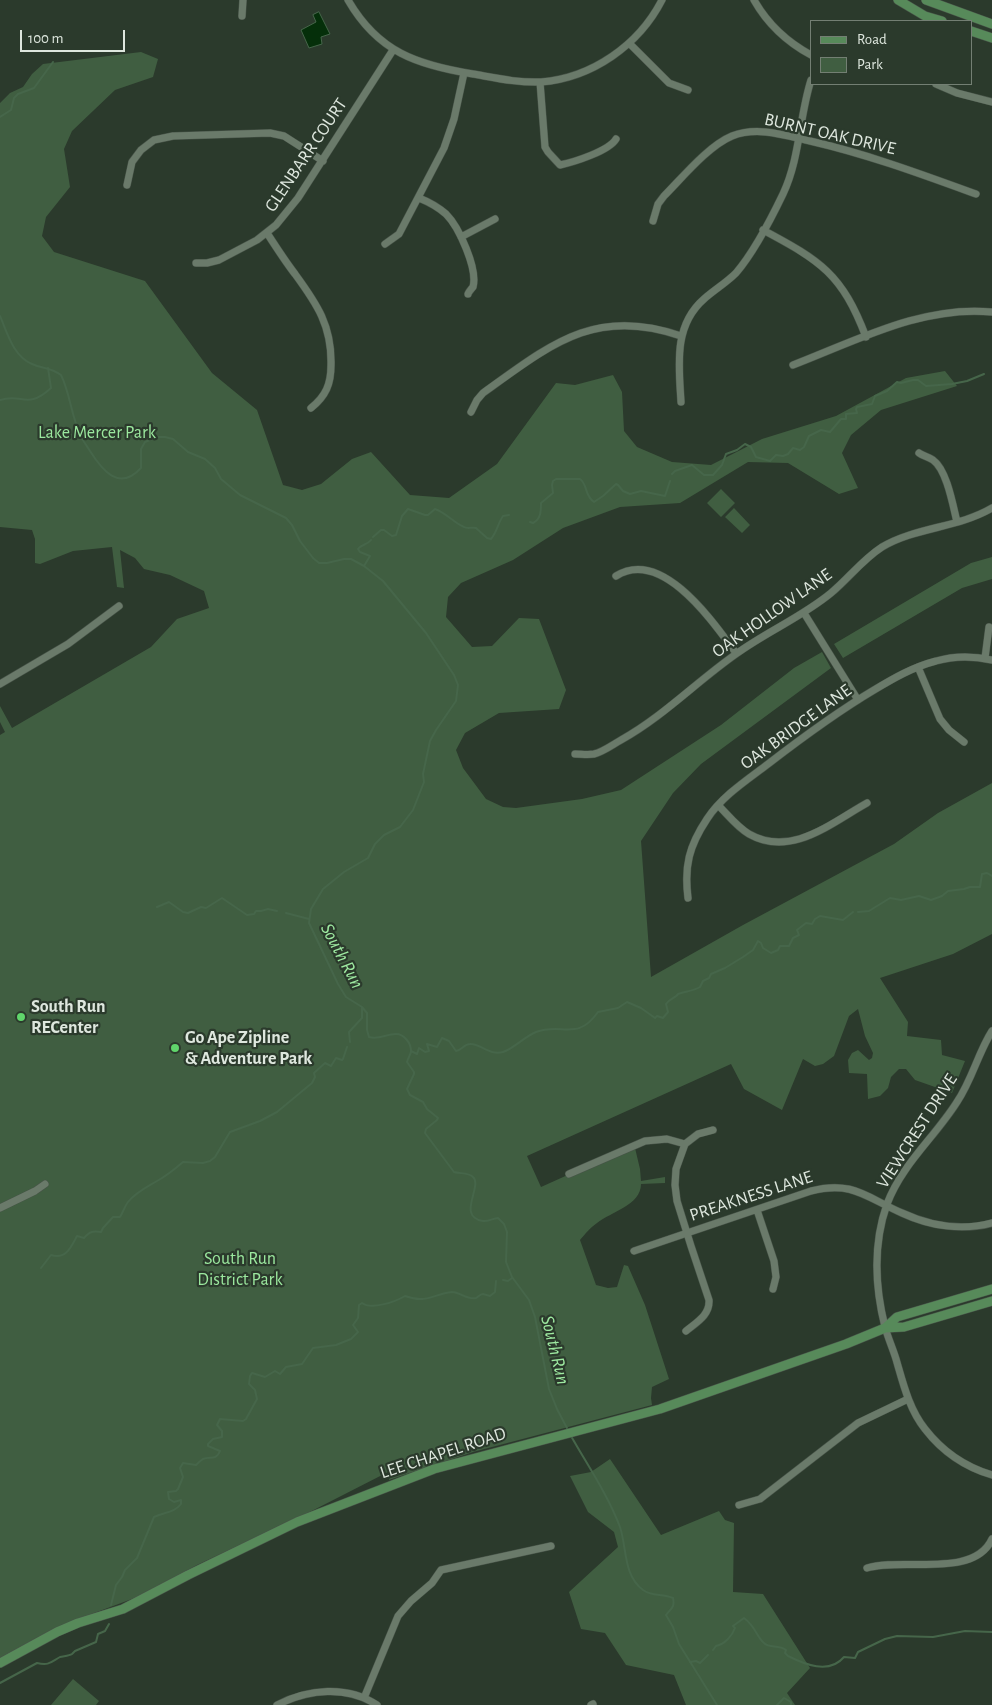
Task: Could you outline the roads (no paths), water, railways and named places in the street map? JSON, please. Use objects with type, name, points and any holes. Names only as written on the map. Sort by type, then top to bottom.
[{"type":"main road","points":[[898,0],[925,16],[939,20]]},
{"type":"main road","points":[[926,0],[992,24]]},
{"type":"main road","points":[[972,31],[992,38]]},
{"type":"main road","name":"LEE CHAPEL ROAD","points":[[885,1328],[897,1317],[992,1288]]},
{"type":"main road","name":"LEE CHAPEL ROAD","points":[[0,1663],[64,1629],[123,1609],[297,1522],[434,1469],[660,1410],[846,1344],[885,1328],[904,1327],[992,1301]]},
{"type":"street","points":[[242,16],[243,0]]},
{"type":"street","points":[[348,0],[367,27],[393,50],[427,64],[464,73],[513,81],[540,82],[569,76],[589,69],[630,44],[662,0]]},
{"type":"street","points":[[754,0],[761,13],[783,37],[810,54]]},
{"type":"street","points":[[630,44],[668,84],[688,90]]},
{"type":"street","name":"GLENBARR COURT","points":[[196,263],[216,261],[267,233],[290,209],[393,50]]},
{"type":"street","points":[[384,244],[399,234],[450,135],[464,73]]},
{"type":"street","points":[[540,82],[546,147],[560,165],[573,162],[611,146],[616,139]]},
{"type":"street","points":[[681,402],[678,362],[681,336],[687,321],[695,309],[737,271],[763,230],[788,183],[794,166],[810,85]]},
{"type":"street","points":[[938,85],[957,93],[992,102]]},
{"type":"street","name":"BURNT OAK DRIVE","points":[[653,221],[658,204],[664,196],[711,150],[724,140],[740,134],[757,131],[799,139],[881,160],[976,194]]},
{"type":"street","points":[[127,186],[132,162],[141,150],[154,140],[173,136],[256,132],[276,134],[296,143],[322,160]]},
{"type":"street","points":[[419,198],[438,208],[448,216],[461,237],[472,265],[472,288],[468,294]]},
{"type":"street","points":[[461,237],[494,219]]},
{"type":"street","points":[[763,230],[808,255],[824,267],[842,287],[853,305],[866,337]]},
{"type":"street","points":[[267,233],[311,295],[324,320],[329,336],[332,354],[329,384],[325,394],[311,408]]},
{"type":"street","points":[[793,365],[903,323],[935,315],[992,312]]},
{"type":"street","points":[[471,412],[476,400],[483,393],[546,349],[576,334],[591,329],[622,325],[653,328],[681,336]]},
{"type":"street","points":[[919,453],[934,461],[940,469],[957,522]]},
{"type":"street","name":"OAK HOLLOW LANE","points":[[575,754],[589,755],[597,753],[634,732],[678,702],[736,653],[804,613],[831,593],[862,563],[882,547],[911,534],[977,516],[992,508]]},
{"type":"street","points":[[616,576],[629,570],[643,569],[672,582],[702,609],[736,653]]},
{"type":"street","points":[[0,684],[68,644],[119,606]]},
{"type":"street","points":[[804,613],[858,700]]},
{"type":"street","points":[[989,627],[989,659]]},
{"type":"street","name":"OAK BRIDGE LANE","points":[[688,898],[686,875],[691,851],[701,829],[718,805],[730,793],[815,728],[901,674],[948,658],[989,659]]},
{"type":"street","points":[[918,667],[940,719],[945,726],[964,742]]},
{"type":"street","points":[[718,805],[750,834],[777,843],[794,841],[808,836],[867,803]]},
{"type":"street","name":"VIEWCREST DRIVE","points":[[992,1031],[982,1048],[959,1100],[943,1123],[908,1164],[886,1206],[879,1235],[876,1266],[878,1294],[885,1328],[908,1399],[916,1417],[946,1451],[974,1468],[992,1475]]},
{"type":"street","points":[[686,1331],[705,1315],[710,1307],[677,1201],[676,1169],[685,1144],[698,1134],[713,1130]]},
{"type":"street","points":[[569,1174],[645,1141],[667,1139],[685,1144]]},
{"type":"street","points":[[0,1208],[45,1184]]},
{"type":"street","name":"PREAKNESS LANE","points":[[634,1251],[811,1191],[833,1187],[856,1190],[916,1219],[945,1226],[976,1226],[992,1223]]},
{"type":"street","points":[[757,1210],[776,1268],[773,1290]]},
{"type":"street","points":[[739,1505],[760,1499],[858,1423],[908,1399]]},
{"type":"street","points":[[867,1568],[882,1564],[965,1562],[986,1549],[992,1539]]},
{"type":"street","points":[[364,1698],[398,1616],[411,1601],[432,1583],[441,1570],[551,1546]]},
{"type":"street","points":[[277,1705],[301,1695],[319,1692],[339,1692],[364,1698],[377,1705]]},
{"type":"waterway","points":[[0,117],[11,110],[14,98],[18,94],[34,88],[53,62]]},
{"type":"waterway","name":"South Run","points":[[0,316],[15,350],[25,360],[61,375],[81,436],[100,465],[112,476],[125,478],[133,475],[141,468],[141,449],[145,442],[157,437],[173,439],[188,452],[205,459],[215,468],[221,479],[240,495],[286,518],[300,541],[319,563],[351,559],[364,566],[383,581],[426,633],[454,675],[458,685],[456,701],[430,741],[423,774],[424,782],[413,810],[400,827],[384,835],[375,844],[368,858],[344,872],[323,889],[311,909],[309,923],[346,997],[362,1007],[367,1013],[369,1037],[376,1038],[396,1034],[404,1037],[408,1042],[411,1051],[407,1062],[414,1074],[407,1089],[410,1095],[423,1102],[427,1109],[438,1118],[426,1129],[425,1133],[454,1172],[473,1177],[475,1187],[471,1214],[483,1221],[498,1218],[504,1224],[507,1232],[506,1262],[512,1277],[529,1300],[535,1317],[549,1389],[568,1430]]},
{"type":"waterway","points":[[0,400],[8,398],[30,400],[43,395],[51,388],[48,368]]},
{"type":"waterway","points":[[672,474],[675,471],[692,465],[704,475],[713,475],[722,465],[726,454],[737,450],[745,444],[751,447],[756,457],[770,461],[776,455],[783,456],[788,454],[793,448],[800,450],[804,447],[809,436],[821,430],[830,432],[841,419],[846,419],[846,414],[857,413],[857,407],[872,404],[875,396],[887,391],[897,382],[918,380],[926,386],[952,384],[967,381],[984,374]]},
{"type":"waterway","points":[[530,522],[533,523],[539,517],[541,503],[553,493],[552,485],[556,479],[580,479],[594,502],[616,484],[623,491],[630,494],[641,491],[665,496],[670,481]]},
{"type":"waterway","points":[[373,537],[381,530],[392,536],[396,535],[402,516],[408,509],[425,515],[428,515],[435,509],[465,528],[476,528],[487,538],[491,539],[503,516],[509,515]]},
{"type":"waterway","points":[[364,566],[370,556],[360,552],[358,549],[371,540]]},
{"type":"waterway","points":[[858,912],[869,911],[890,898],[901,900],[919,896],[931,900],[942,896],[948,891],[980,887],[982,874],[987,873],[992,876]]},
{"type":"waterway","points":[[157,907],[169,902],[183,912],[188,913],[201,907],[206,908],[222,898],[247,915],[268,909],[277,911]]},
{"type":"waterway","points":[[411,1051],[417,1054],[419,1048],[425,1052],[429,1051],[427,1044],[437,1047],[442,1038],[449,1041],[456,1051],[466,1045],[474,1044],[489,1051],[503,1052],[536,1032],[554,1029],[576,1029],[590,1021],[598,1012],[618,1008],[627,1002],[641,1008],[655,1018],[657,1016],[663,1018],[668,1012],[666,1004],[669,1001],[678,994],[700,987],[703,981],[709,978],[711,974],[725,968],[753,950],[758,941],[763,948],[771,953],[778,950],[780,946],[789,946],[793,938],[799,935],[797,930],[806,923],[812,924],[820,916],[843,920],[853,912]]},
{"type":"waterway","points":[[286,913],[309,919]]},
{"type":"waterway","points":[[350,1042],[349,1032],[362,1018],[362,1007]]},
{"type":"waterway","points":[[41,1268],[51,1255],[61,1256],[67,1252],[77,1236],[84,1238],[92,1232],[101,1232],[113,1217],[120,1217],[127,1204],[141,1190],[167,1175],[183,1162],[203,1163],[210,1161],[215,1157],[230,1132],[260,1121],[277,1112],[312,1083],[315,1077],[314,1073],[325,1063],[331,1066],[336,1058],[342,1060],[347,1047]]},
{"type":"waterway","points":[[503,1280],[508,1281],[512,1278]]},
{"type":"waterway","points":[[111,1605],[116,1585],[125,1570],[137,1558],[154,1517],[172,1511],[181,1504],[181,1500],[174,1502],[169,1499],[168,1492],[178,1489],[183,1477],[180,1468],[183,1463],[196,1465],[203,1459],[217,1456],[220,1451],[208,1446],[208,1444],[213,1439],[222,1437],[222,1431],[217,1425],[220,1419],[243,1421],[246,1419],[257,1399],[255,1390],[249,1384],[252,1373],[265,1377],[275,1371],[280,1374],[286,1367],[302,1364],[313,1348],[336,1345],[351,1339],[358,1332],[353,1325],[358,1318],[359,1305],[362,1303],[371,1306],[389,1303],[405,1296],[425,1299],[452,1292],[473,1298],[482,1294],[490,1296],[495,1292],[496,1281]]},
{"type":"waterway","name":"South Run","points":[[571,1436],[604,1492],[615,1515],[620,1527],[632,1577],[646,1592],[673,1598],[673,1606],[666,1615],[679,1644],[717,1705]]},
{"type":"waterway","points":[[713,1650],[728,1639],[735,1628],[733,1626],[744,1618],[766,1645],[783,1648],[788,1656],[801,1662],[824,1667],[831,1666],[844,1657],[855,1658],[858,1652],[885,1639],[897,1636],[933,1637],[965,1631],[992,1632]]},
{"type":"waterway","points":[[0,1683],[37,1663],[50,1663],[96,1642],[98,1634],[105,1631],[109,1624]]},
{"type":"waterway","points":[[690,1662],[696,1661],[700,1663],[708,1655]]},
{"type":"waterway","name":"South Run","points":[[777,1705],[784,1698],[791,1702],[791,1705]]},
{"type":"place","name":"South Run RECenter","points":[[21,1017]]},
{"type":"place","name":"Go Ape Zipline & Adventure Park","points":[[175,1048]]},
{"type":"park label","name":"Lake Mercer Park","points":[[97,433]]},
{"type":"park label","name":"South Run District Park","points":[[240,1269]]}]
